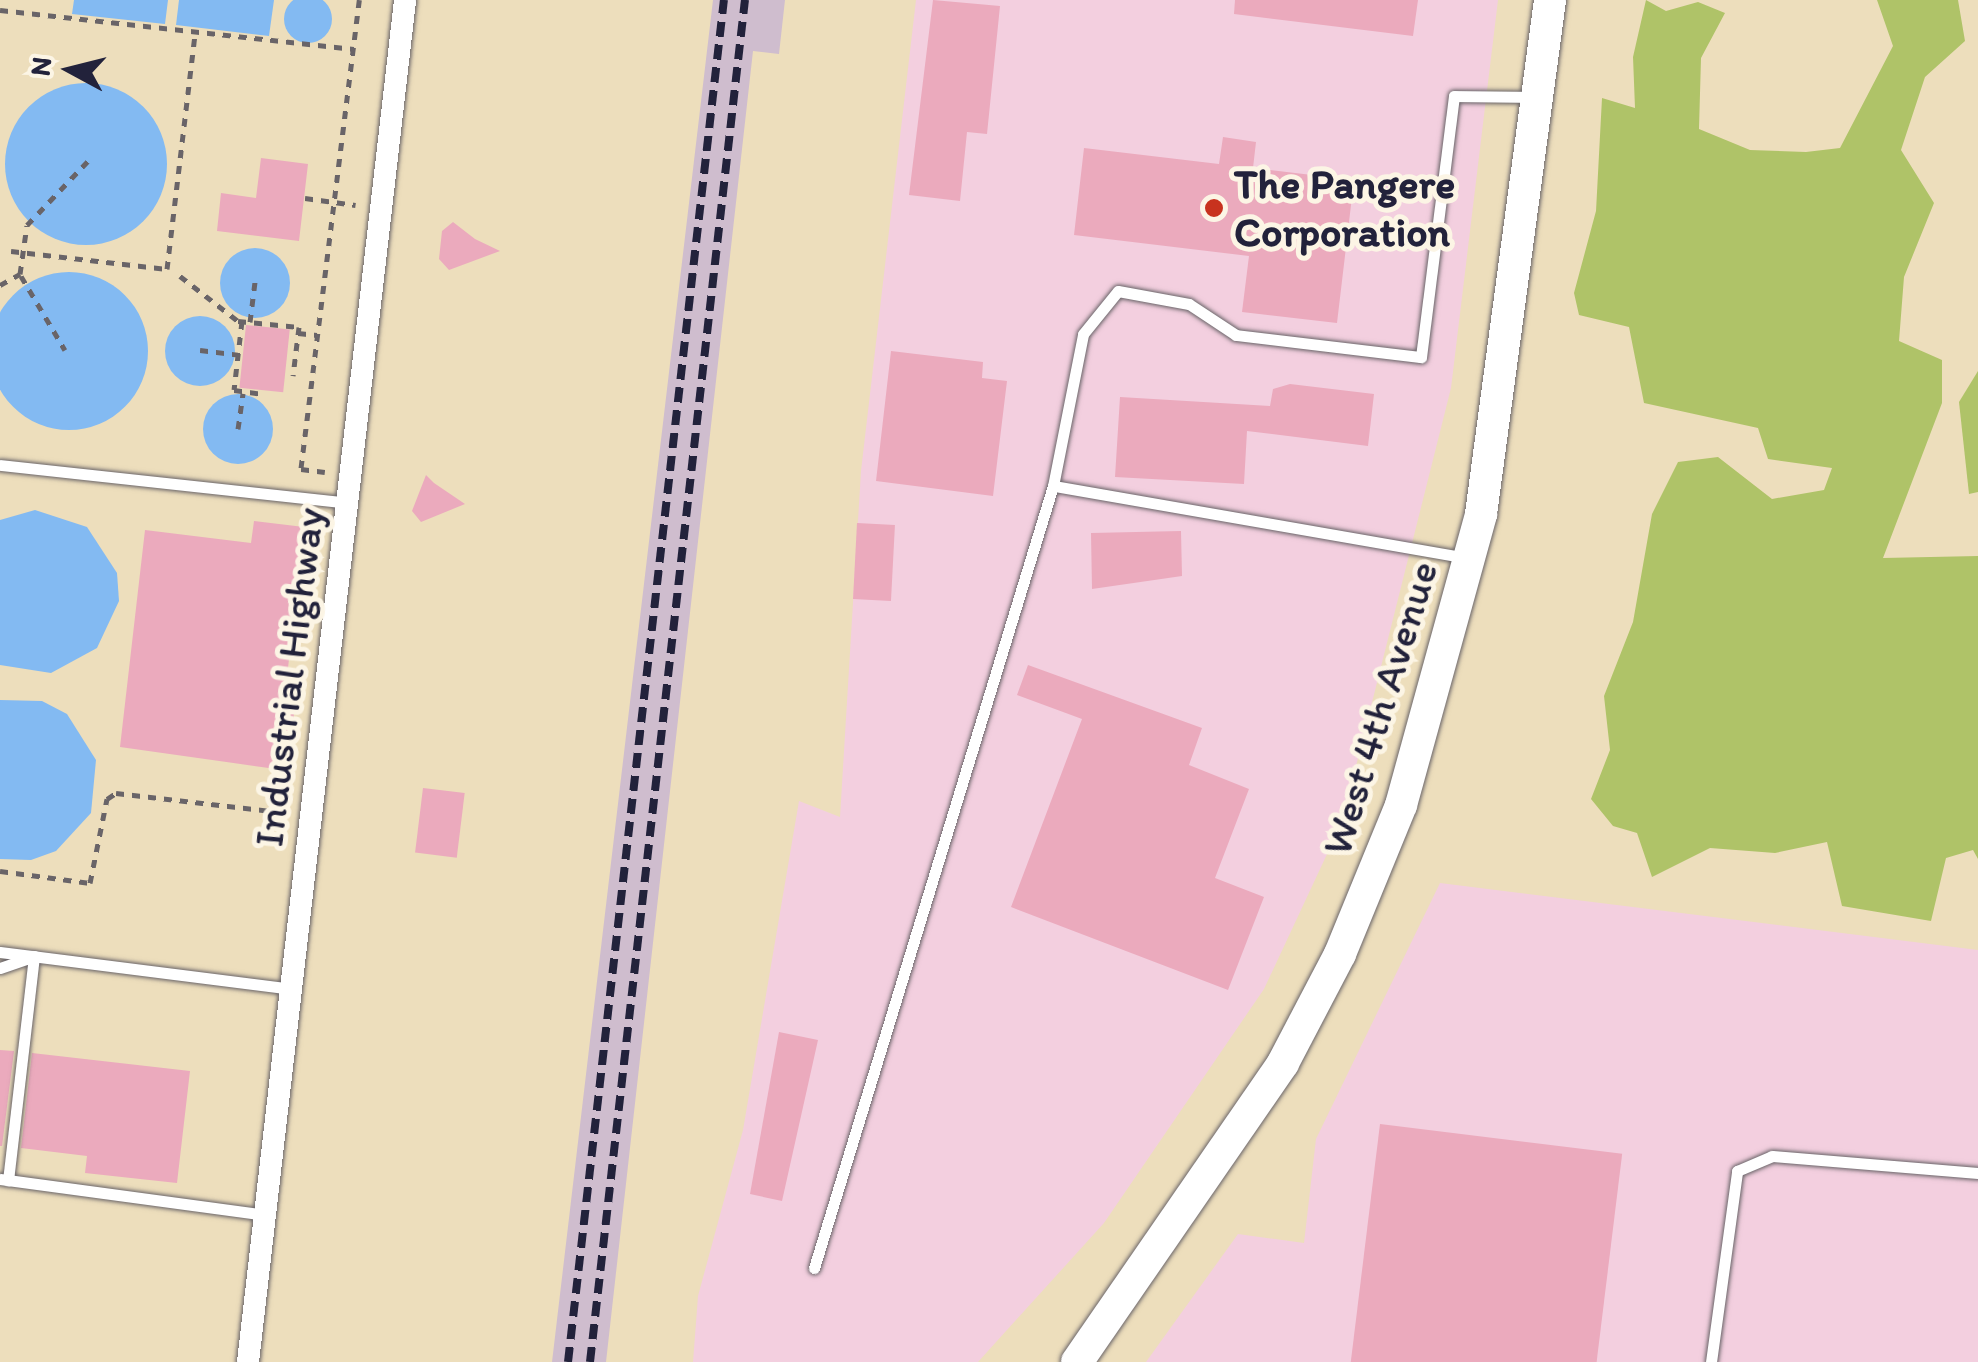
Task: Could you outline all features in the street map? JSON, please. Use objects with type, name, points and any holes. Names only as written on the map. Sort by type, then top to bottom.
[{"type":"main road","name":"West 4th Avenue","points":[[1077,1362],[1229,1152],[1340,954],[1401,805],[1471,558],[1550,0]]},
{"type":"street","name":"Industrial Highway","points":[[248,1362],[404,0]]},
{"type":"lane","points":[[814,1268],[1053,486],[1084,334],[1118,292],[1189,304],[1236,335],[1421,357],[1454,96],[1538,97]]},
{"type":"lane","points":[[0,465],[346,503]]},
{"type":"lane","points":[[1053,486],[1471,558]]},
{"type":"lane","points":[[0,952],[291,988]]},
{"type":"lane","points":[[0,968],[34,956]]},
{"type":"lane","points":[[34,956],[4,1179],[265,1215]]},
{"type":"lane","points":[[1712,1362],[1737,1171],[1772,1156],[1978,1173]]},
{"type":"path","points":[[314,565],[303,498],[316,335],[359,0]]},
{"type":"path","points":[[0,10],[354,50]]},
{"type":"path","points":[[11,251],[167,270],[195,33]]},
{"type":"path","points":[[66,350],[21,276],[29,224],[88,161]]},
{"type":"path","points":[[304,198],[380,208]]},
{"type":"path","points":[[0,285],[21,276]]},
{"type":"path","points":[[180,276],[242,321],[316,335]]},
{"type":"path","points":[[251,320],[255,282]]},
{"type":"path","points":[[242,321],[234,390],[263,394]]},
{"type":"path","points":[[293,376],[298,333]]},
{"type":"path","points":[[200,350],[236,355]]},
{"type":"path","points":[[238,429],[243,393]]},
{"type":"path","points":[[0,871],[90,883],[107,800],[116,793],[311,816]]},
{"type":"path","points":[[285,812],[287,793]]},
{"type":"shaded area","points":[[713,0],[785,0],[779,54],[753,51],[606,1362],[552,1362]]},
{"type":"shaded area","points":[[916,0],[1498,0],[1451,388],[1342,822],[1264,989],[1104,1223],[978,1362],[693,1362],[698,1296],[743,1130],[799,801],[840,817],[861,471]]},
{"type":"shaded area","points":[[1440,883],[1978,950],[1978,1362],[1146,1362],[1238,1234],[1304,1243],[1316,1139]]},
{"type":"green space","points":[[1646,0],[1666,11],[1698,2],[1725,13],[1701,58],[1699,129],[1750,150],[1806,152],[1840,148],[1893,46],[1877,0],[1958,0],[1965,41],[1925,77],[1901,150],[1934,203],[1904,277],[1899,341],[1942,360],[1942,403],[1883,558],[1978,556],[1978,859],[1973,850],[1946,858],[1931,921],[1842,906],[1827,842],[1775,853],[1710,848],[1652,877],[1637,833],[1613,826],[1591,799],[1610,750],[1604,696],[1633,622],[1652,514],[1678,462],[1718,457],[1772,499],[1824,490],[1832,468],[1768,459],[1758,428],[1644,403],[1629,327],[1579,315],[1574,293],[1596,211],[1602,98],[1635,108],[1633,57]]},
{"type":"green space","points":[[1978,371],[1978,492],[1969,494],[1959,402]]},
{"type":"water","points":[[308,-5],[325,2],[332,19],[325,36],[308,43],[291,36],[284,19],[291,2]]},
{"type":"water","points":[[74,0],[168,0],[165,24],[72,14]]},
{"type":"water","points":[[179,0],[274,0],[269,36],[176,25]]},
{"type":"water","points":[[86,83],[117,89],[144,106],[161,133],[167,164],[161,195],[144,222],[117,239],[86,245],[55,239],[28,222],[11,195],[5,164],[11,133],[28,106],[55,89]]},
{"type":"water","points":[[255,248],[279,259],[290,283],[279,307],[255,318],[231,307],[220,283],[231,259]]},
{"type":"water","points":[[69,272],[99,278],[125,295],[142,321],[148,351],[142,381],[125,407],[99,424],[69,430],[39,424],[13,407],[-4,381],[-10,351],[-4,321],[13,295],[39,278]]},
{"type":"water","points":[[200,316],[224,327],[235,351],[224,375],[200,386],[176,375],[165,351],[176,327]]},
{"type":"water","points":[[238,394],[262,405],[273,429],[262,453],[238,464],[214,453],[203,429],[214,405]]},
{"type":"water","points":[[35,510],[87,527],[117,573],[119,601],[97,648],[51,673],[0,665],[0,520]]},
{"type":"water","points":[[0,700],[42,701],[67,714],[96,760],[91,813],[56,851],[31,860],[0,859]]},
{"type":"building","points":[[933,0],[1000,6],[987,134],[967,132],[960,201],[909,195]]},
{"type":"building","points":[[1235,0],[1418,0],[1413,36],[1234,14]]},
{"type":"building","name":"The Pangere Corporation","points":[[1223,137],[1256,142],[1253,168],[1354,180],[1337,323],[1242,312],[1249,256],[1074,235],[1084,148],[1219,164]]},
{"type":"building","points":[[261,158],[308,164],[299,241],[217,231],[221,193],[256,198]]},
{"type":"building","points":[[453,222],[500,251],[449,270],[439,259],[442,231]]},
{"type":"building","points":[[246,325],[290,330],[283,392],[239,388]]},
{"type":"building","points":[[891,351],[983,362],[982,378],[1007,381],[993,496],[876,481]]},
{"type":"building","points":[[1290,384],[1374,394],[1368,446],[1247,431],[1244,484],[1115,477],[1120,397],[1270,406],[1273,389]]},
{"type":"building","points":[[426,475],[465,504],[421,522],[412,511]]},
{"type":"building","points":[[254,521],[304,527],[298,576],[309,577],[306,606],[295,605],[283,713],[294,714],[290,745],[279,743],[276,769],[120,747],[145,530],[251,543]]},
{"type":"building","points":[[857,523],[895,525],[891,601],[853,599]]},
{"type":"building","points":[[1181,531],[1182,576],[1092,589],[1091,533]]},
{"type":"building","points":[[1028,665],[1202,728],[1189,765],[1249,789],[1215,878],[1264,897],[1228,990],[1011,907],[1082,719],[1017,695]]},
{"type":"building","points":[[423,788],[465,793],[457,858],[415,853]]},
{"type":"building","points":[[779,1032],[818,1040],[782,1201],[750,1194]]},
{"type":"building","points":[[0,1050],[14,1051],[2,1146],[0,1146]]},
{"type":"building","points":[[32,1053],[190,1071],[177,1183],[85,1173],[87,1156],[21,1148]]},
{"type":"building","points":[[1380,1124],[1622,1154],[1597,1362],[1351,1362]]},
{"type":"railway","points":[[568,1362],[724,0]]},
{"type":"railway","points":[[590,1362],[745,0]]},
{"type":"place","name":"The Pangere Corporation","points":[[1214,208]]}]
